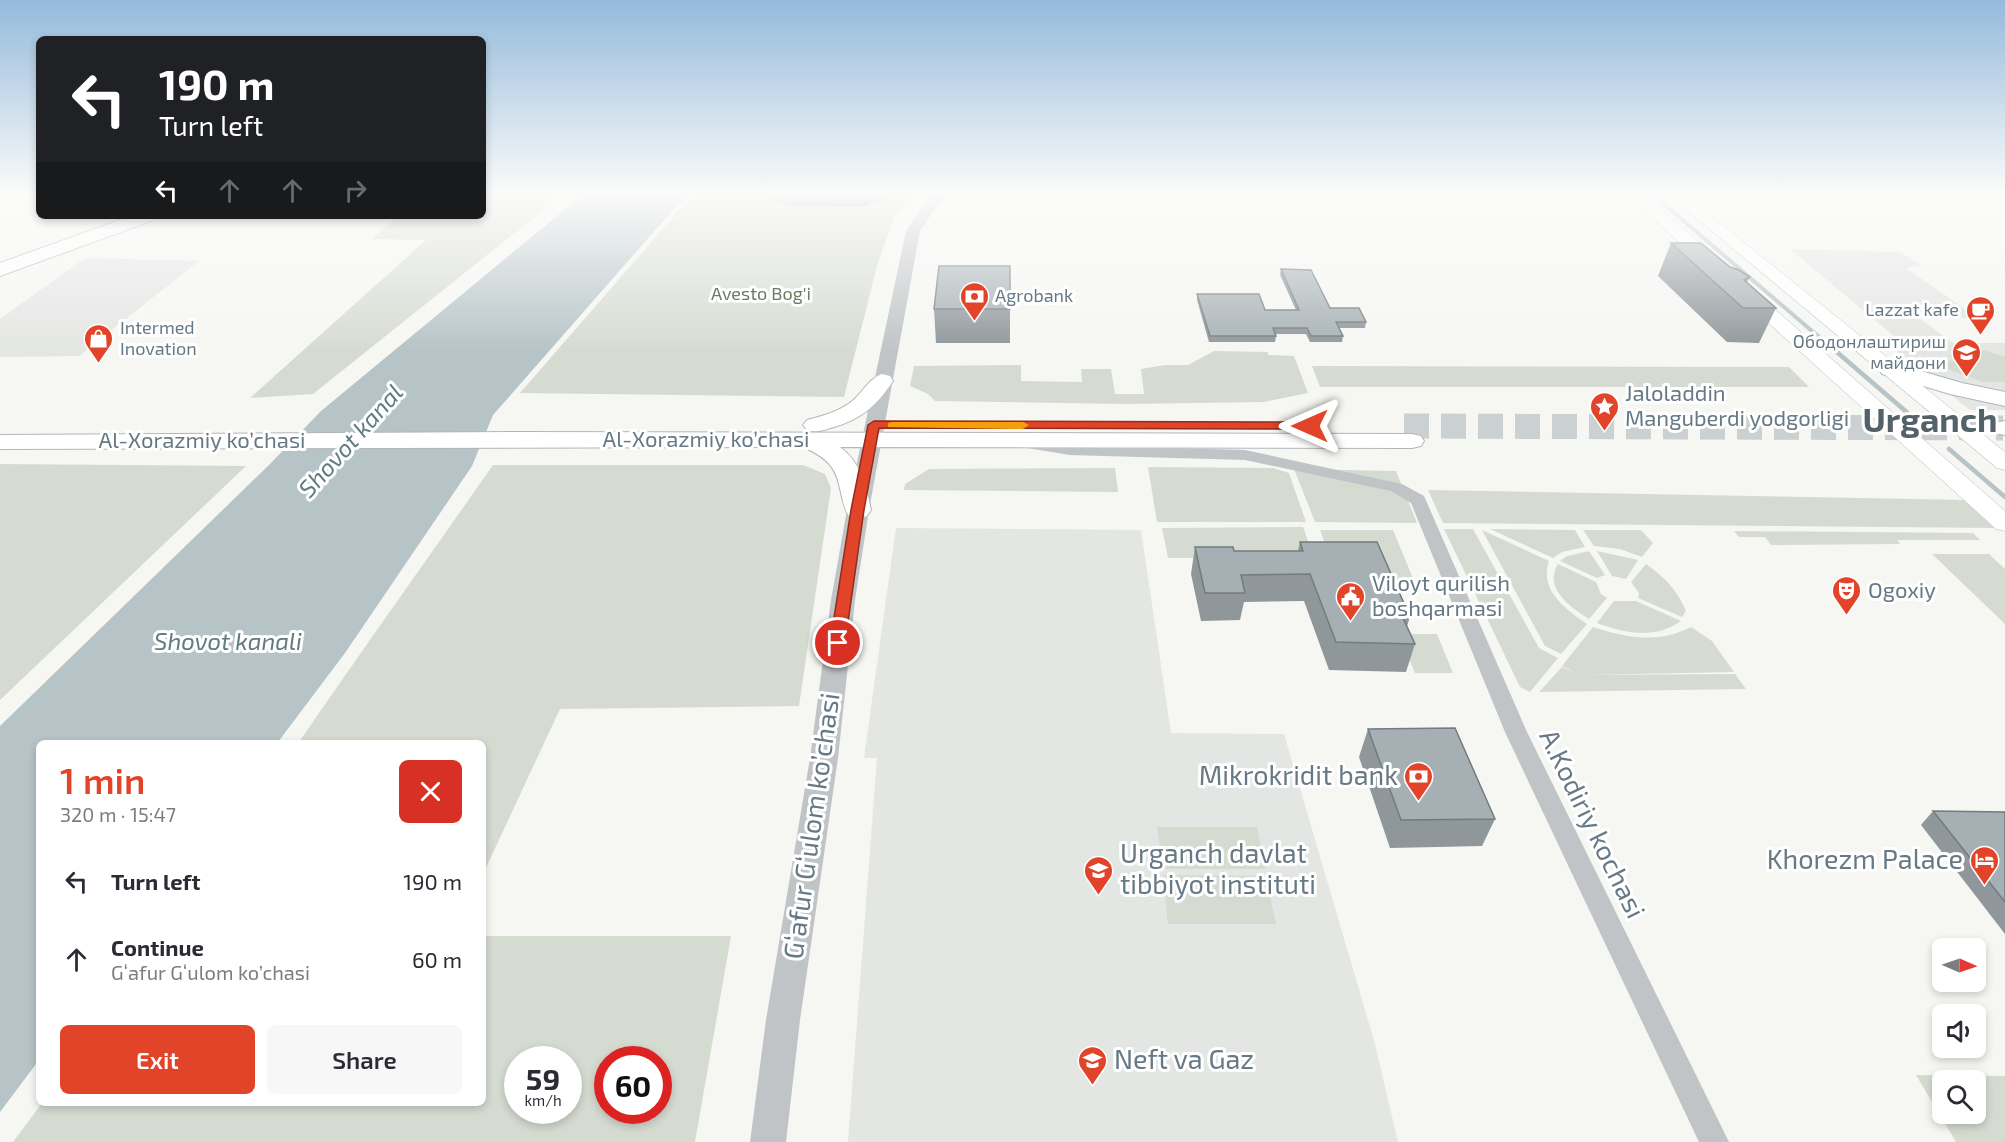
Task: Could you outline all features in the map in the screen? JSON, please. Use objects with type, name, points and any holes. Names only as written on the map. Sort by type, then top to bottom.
[{"type":"main road","points":[[0,260],[41,245]]},
{"type":"main road","points":[[0,270],[68,245]]},
{"type":"main road","points":[[1693,245],[2005,524]]},
{"type":"main road","points":[[1738,245],[2005,463]]},
{"type":"main road","points":[[1890,369],[1958,390],[2005,399]]},
{"type":"main road","points":[[858,510],[844,461],[812,432],[857,410],[871,398],[882,381]]},
{"type":"main road","name":"Al-Xorazmiy ko’chasi","points":[[0,428],[187,433],[872,432],[1408,434],[989,440],[872,432]]},
{"type":"main road","name":"Al-Xorazmiy ko’chasi","points":[[0,442],[187,433]]},
{"type":"street","name":"Gʻafur Gʻulom ko’chasi","points":[[768,1142],[783,1020],[824,758],[843,600],[872,432],[909,245]]},
{"type":"street","name":"A.Kodiriy kochasi","points":[[989,440],[1070,450],[1245,455],[1396,487],[1419,500],[1516,732],[1714,1142]]},
{"type":"shaded area","points":[[1790,249],[1900,252],[1922,265],[1906,268],[1978,318],[1919,318],[1953,343],[2005,343],[2005,410],[1970,410],[1888,344],[1929,343],[1901,342]]},
{"type":"shaded area","points":[[85,258],[199,261],[79,356],[0,357],[0,319]]},
{"type":"shaded area","name":"Urganch davlat tibbiyot instituti","points":[[896,528],[1141,530],[1171,733],[1284,734],[1375,1044],[1398,1142],[848,1142],[877,758],[864,758]]},
{"type":"green space","points":[[420,245],[499,245],[313,394],[250,398]]},
{"type":"green space","name":"Avesto Bog'i","points":[[648,245],[884,245],[844,397],[520,393]]},
{"type":"green space","points":[[1984,350],[2005,357],[2005,382],[1983,382],[1923,360],[1968,361]]},
{"type":"green space","points":[[1214,351],[1268,352],[1268,355],[1294,356],[1308,393],[1264,402],[1124,404],[935,401],[928,394],[910,386],[914,366],[1021,365],[1021,381],[1082,382],[1081,369],[1111,369],[1115,394],[1144,394],[1141,369],[1165,365],[1188,365]]},
{"type":"green space","points":[[1312,366],[1789,367],[1809,387],[1320,387]]},
{"type":"green space","points":[[0,464],[246,466],[0,700]]},
{"type":"green space","points":[[493,465],[803,465],[825,474],[831,488],[799,706],[560,709],[486,868],[486,740],[300,740]]},
{"type":"green space","points":[[1148,467],[1273,468],[1289,473],[1306,522],[1157,522]]},
{"type":"green space","points":[[1115,468],[1118,492],[904,490],[905,484],[929,469]]},
{"type":"green space","points":[[1294,469],[1396,471],[1417,523],[1315,522]]},
{"type":"green space","points":[[1428,490],[1967,500],[1996,528],[1443,523]]},
{"type":"green space","points":[[1303,527],[1311,549],[1298,558],[1168,558],[1162,528]]},
{"type":"green space","points":[[1444,529],[1473,529],[1539,648],[1558,658],[1530,692],[1520,687]]},
{"type":"green space","points":[[1490,529],[1575,530],[1585,547],[1562,552],[1553,558]]},
{"type":"green space","points":[[1320,530],[1393,530],[1419,593],[1382,593],[1327,549]]},
{"type":"green space","points":[[1482,530],[1549,561],[1547,571],[1551,590],[1570,612],[1587,624],[1561,654],[1545,646]]},
{"type":"green space","points":[[1583,530],[1641,530],[1653,543],[1642,557],[1620,549],[1594,546]]},
{"type":"green space","points":[[1734,531],[1973,533],[1980,540],[1897,540],[1900,544],[1771,545],[1765,537],[1739,537]]},
{"type":"green space","points":[[1589,551],[1605,575],[1597,578],[1560,561],[1567,556]]},
{"type":"green space","points":[[1597,551],[1638,560],[1626,579],[1612,576]]},
{"type":"green space","points":[[1932,554],[1989,554],[2005,569],[2005,624]]},
{"type":"green space","points":[[1558,564],[1596,582],[1601,594],[1607,598],[1589,619],[1567,603],[1556,589],[1554,573]]},
{"type":"green space","points":[[1646,564],[1674,590],[1686,611],[1682,617],[1638,598],[1639,593],[1631,582]]},
{"type":"green space","points":[[1614,601],[1636,601],[1681,621],[1661,631],[1650,633],[1618,630],[1597,623]]},
{"type":"green space","points":[[1593,627],[1642,638],[1667,636],[1691,627],[1712,641],[1734,672],[1582,675],[1735,674],[1746,689],[1539,692],[1562,667],[1578,674],[1562,666]]},
{"type":"green space","points":[[1399,634],[1437,634],[1453,673],[1415,673]]},
{"type":"green space","points":[[1157,827],[1257,827],[1265,869],[1163,869]]},
{"type":"green space","points":[[1163,875],[1266,876],[1276,924],[1168,924]]},
{"type":"green space","points":[[486,936],[731,936],[695,1142],[13,1142],[40,1106],[486,1106]]},
{"type":"green space","points":[[1916,1075],[1932,1075],[1932,1102]]},
{"type":"green space","points":[[1986,1076],[2005,1076],[2005,1142],[1956,1142],[1945,1124],[1986,1124]]},
{"type":"water","name":"Shovot kanali","points":[[522,245],[642,245],[493,415],[472,466],[345,653],[280,740],[36,740],[36,1064],[0,1112],[0,726],[270,464],[321,411]]},
{"type":"building","points":[[1674,245],[1704,245],[1730,267],[1750,277],[1744,280],[1776,308],[1743,308]]},
{"type":"building","points":[[939,266],[1010,266],[1010,309],[934,309]]},
{"type":"building","points":[[1281,269],[1311,270],[1330,308],[1359,308],[1366,322],[1336,322],[1343,336],[1311,336],[1307,328],[1273,328],[1276,336],[1210,336],[1197,294],[1259,294],[1265,310],[1299,310]]},
{"type":"building","points":[[1300,542],[1377,542],[1410,617],[1403,618],[1415,644],[1336,642],[1310,574],[1241,575],[1245,593],[1205,593],[1195,547],[1233,547],[1234,551],[1303,551]]},
{"type":"building","points":[[1455,728],[1495,819],[1401,820],[1368,729]]},
{"type":"building","points":[[1933,811],[2005,812],[2005,902]]},
{"type":"waterway","points":[[1712,245],[1833,349]]},
{"type":"waterway","points":[[1831,347],[1917,421]]},
{"type":"waterway","points":[[1949,449],[2005,497]]},
{"type":"tunnel","points":[[1404,426],[2003,428]]},
{"type":"slow traffic","points":[[892,425],[1023,425]]},
{"type":"place","name":"Agrobank","points":[[974,322]]},
{"type":"place","name":"Lazzat kafe","points":[[1980,336]]},
{"type":"place","name":"Intermed Inovation","points":[[99,364]]},
{"type":"place","name":"Ободонлаштириш майдони","points":[[1967,378]]},
{"type":"place","name":"Jaloladdin Manguberdi yodgorligi","points":[[1604,432]]},
{"type":"place","name":"Ogoxiy","points":[[1847,616]]},
{"type":"place","name":"Viloyt qurilish boshqarmasi","points":[[1351,622]]},
{"type":"place","name":"Mikrokridit bank","points":[[1419,802]]},
{"type":"place","name":"Khorezm Palace","points":[[1984,886]]},
{"type":"place","name":"Urganch davlat tibbiyot instituti","points":[[1099,896]]},
{"type":"place","name":"Neft va Gaz","points":[[1093,1086]]},
{"type":"district","name":"Urganch","points":[[1930,420]]},
{"type":"route","points":[[838,643],[843,600],[874,425],[1310,426]]},
{"type":"water label","name":"Shovot kanal","points":[[351,441]]}]
